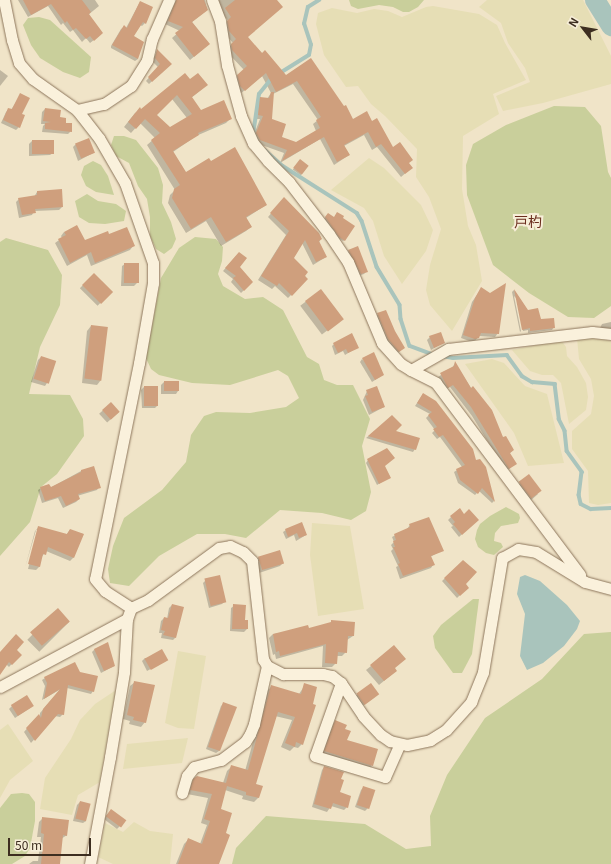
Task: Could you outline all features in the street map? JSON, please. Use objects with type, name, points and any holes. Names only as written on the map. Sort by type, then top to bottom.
[{"type":"street","points":[[4,0],[4,18],[19,63],[33,79],[77,110],[99,138],[125,184],[153,263],[153,283],[139,363],[95,579],[105,591],[132,608]]},
{"type":"street","points":[[77,110],[104,104],[131,86],[147,60],[152,39],[169,0]]},
{"type":"street","points":[[212,0],[220,21],[227,65],[241,116],[253,143],[289,182],[329,234],[348,262],[382,343],[401,364],[436,383],[585,582]]},
{"type":"street","points":[[411,370],[448,349],[592,332],[611,334]]},
{"type":"street","points":[[90,864],[124,672],[127,619],[132,608],[148,600],[219,548],[230,546],[243,552],[252,561],[263,659],[267,666],[283,674],[323,674],[332,676],[341,684],[372,726],[390,741],[407,745],[430,740],[446,730],[471,702],[483,672],[502,558],[518,549],[536,552],[585,582],[611,590]]},
{"type":"street","points":[[0,687],[127,619]]},
{"type":"street","points":[[182,793],[187,776],[194,767],[221,760],[245,742],[254,724],[267,666]]},
{"type":"street","points":[[341,684],[315,756],[385,777],[400,744]]},
{"type":"shaded area","points":[[487,0],[583,0],[611,56],[611,84],[543,103],[503,111],[496,96],[530,82],[525,68],[508,43],[501,23],[479,7]]},
{"type":"shaded area","points":[[433,6],[479,14],[497,25],[505,43],[526,80],[493,94],[499,114],[463,136],[462,189],[468,226],[476,245],[482,281],[452,331],[430,305],[426,290],[430,265],[441,229],[429,197],[416,177],[417,149],[385,116],[371,104],[358,86],[346,87],[324,55],[316,24],[318,13],[332,8],[357,13],[374,9],[388,11],[402,17],[426,7]]},
{"type":"shaded area","points":[[369,158],[384,168],[421,205],[433,230],[426,251],[402,284],[384,256],[373,221],[364,208],[331,190]]},
{"type":"shaded area","points":[[593,336],[611,341],[611,503],[598,505],[589,503],[588,471],[572,449],[572,431],[591,414],[594,396],[591,379],[579,359],[577,338]]},
{"type":"shaded area","points":[[561,340],[566,347],[567,356],[577,367],[586,383],[588,397],[586,410],[569,424],[561,383],[553,375],[542,375],[530,371],[512,350]]},
{"type":"shaded area","points":[[492,359],[504,363],[525,386],[547,394],[564,463],[528,466],[514,433],[465,364]]},
{"type":"shaded area","points":[[312,523],[350,526],[364,609],[318,616],[310,555]]},
{"type":"shaded area","points":[[178,651],[206,656],[194,729],[178,728],[165,723]]},
{"type":"shaded area","points":[[116,690],[100,782],[78,795],[72,815],[40,809],[45,778],[71,739],[80,720],[95,704]]},
{"type":"shaded area","points":[[8,724],[33,761],[10,780],[0,798],[0,730]]},
{"type":"shaded area","points":[[188,738],[182,763],[123,769],[127,744]]},
{"type":"shaded area","points":[[134,822],[150,831],[173,834],[170,864],[113,864],[98,857],[105,823],[123,832]]},
{"type":"green space","points":[[349,0],[424,0],[418,7],[409,12],[403,12],[393,7],[379,5],[358,9],[351,6]]},
{"type":"green space","points":[[39,17],[50,20],[91,57],[89,72],[80,78],[63,72],[40,58],[31,45],[23,25],[28,18]]},
{"type":"green space","points":[[554,106],[585,107],[601,126],[608,172],[611,178],[611,306],[594,318],[568,317],[529,293],[493,265],[467,195],[466,165],[473,144],[506,125]]},
{"type":"green space","points":[[114,136],[124,136],[136,140],[158,168],[163,185],[162,203],[171,222],[176,239],[172,248],[164,254],[156,249],[150,236],[150,217],[147,199],[138,186],[129,163],[116,156],[111,145]]},
{"type":"green space","points":[[93,161],[101,165],[108,176],[114,195],[96,192],[86,186],[81,175],[84,166]]},
{"type":"green space","points":[[87,194],[98,201],[116,204],[126,211],[124,221],[105,224],[89,223],[79,217],[75,201]]},
{"type":"green space","points":[[195,237],[216,239],[223,247],[222,261],[218,274],[223,286],[245,299],[263,297],[283,310],[307,357],[319,364],[324,380],[337,385],[353,385],[370,419],[362,446],[371,492],[366,511],[351,520],[322,513],[280,510],[246,538],[225,534],[197,534],[159,556],[129,586],[110,583],[108,569],[113,546],[124,518],[162,490],[186,462],[191,435],[204,416],[216,412],[250,413],[286,407],[299,398],[288,376],[278,370],[230,385],[192,383],[159,375],[151,369],[146,358],[161,278],[179,248]]},
{"type":"green space","points":[[6,238],[48,250],[62,275],[60,305],[40,347],[29,394],[70,395],[83,419],[84,436],[57,474],[41,487],[30,522],[0,556],[0,242]]},
{"type":"green space","points":[[506,507],[519,514],[520,518],[518,523],[501,526],[495,533],[494,541],[501,543],[503,547],[494,555],[486,553],[478,547],[475,539],[477,530],[480,524],[490,516]]},
{"type":"green space","points":[[473,599],[479,599],[472,654],[462,673],[453,673],[435,648],[433,636],[441,625]]},
{"type":"green space","points":[[611,632],[611,864],[232,864],[236,848],[266,816],[365,824],[406,849],[431,846],[430,816],[447,775],[485,718],[542,679],[584,634]]},
{"type":"green space","points":[[11,794],[29,794],[35,802],[35,821],[30,848],[25,856],[12,864],[0,864],[0,808]]},
{"type":"water","points":[[525,575],[540,581],[567,605],[580,621],[577,629],[564,646],[543,663],[527,670],[520,656],[525,614],[517,594],[520,577]]},
{"type":"building","points":[[23,0],[82,0],[91,12],[89,14],[103,33],[94,41],[90,36],[86,39],[76,28],[73,30],[67,21],[65,23],[51,4],[31,15]]},
{"type":"building","points":[[176,0],[204,0],[208,10],[192,22],[210,44],[194,57],[175,33],[183,27],[168,21]]},
{"type":"building","points":[[235,0],[277,0],[283,7],[248,37],[262,53],[265,50],[286,75],[311,58],[344,106],[346,105],[353,119],[367,111],[372,121],[377,118],[393,147],[400,142],[413,160],[409,163],[413,168],[405,174],[381,144],[376,147],[368,132],[344,145],[350,155],[337,162],[324,137],[282,161],[287,150],[260,140],[256,133],[263,116],[258,115],[260,97],[269,98],[271,92],[274,92],[272,119],[286,124],[282,137],[296,142],[320,128],[316,120],[321,117],[297,81],[276,92],[266,73],[245,91],[240,86],[237,75],[247,66],[232,50],[231,44],[236,39],[229,31],[227,21],[231,17],[225,8]]},
{"type":"building","points":[[140,1],[153,7],[146,24],[143,22],[134,36],[144,42],[138,59],[112,45],[124,25],[127,28]]},
{"type":"building","points":[[157,49],[172,64],[152,82],[148,77],[160,64],[155,58]]},
{"type":"building","points":[[185,73],[190,79],[198,73],[208,85],[192,97],[201,110],[224,100],[232,119],[198,133],[199,135],[173,151],[186,172],[209,158],[211,161],[235,147],[267,205],[246,217],[252,227],[226,242],[211,217],[191,229],[172,198],[174,189],[180,185],[151,140],[160,133],[145,119],[136,129],[128,122],[140,107],[141,109]],"holes":[[[177,95],[192,114],[170,127],[157,115]]]},
{"type":"building","points":[[20,93],[30,98],[22,114],[25,115],[20,128],[3,120],[8,108],[12,109]]},
{"type":"building","points":[[45,108],[61,110],[60,117],[66,118],[66,123],[72,123],[72,132],[45,129],[45,123],[51,122],[43,121]]},
{"type":"building","points":[[89,138],[95,153],[81,158],[75,144]]},
{"type":"building","points":[[32,140],[54,140],[54,154],[32,154]]},
{"type":"building","points":[[300,159],[309,166],[302,174],[293,168]]},
{"type":"building","points":[[62,189],[63,207],[35,209],[36,213],[22,215],[18,198],[37,195],[37,191]]},
{"type":"building","points":[[284,197],[319,233],[322,239],[319,241],[327,257],[316,262],[305,240],[294,258],[308,272],[305,276],[308,279],[292,296],[279,283],[277,286],[261,276],[289,231],[270,213]]},
{"type":"building","points":[[337,212],[355,226],[345,241],[339,237],[325,217],[328,213],[334,217]]},
{"type":"building","points":[[77,225],[85,240],[108,231],[109,234],[127,227],[135,246],[95,263],[91,252],[70,263],[58,239],[66,235],[64,232]]},
{"type":"building","points":[[358,246],[368,272],[361,274],[348,250]]},
{"type":"building","points":[[239,252],[247,258],[240,267],[253,282],[244,291],[233,278],[236,276],[225,268]]},
{"type":"building","points":[[124,263],[139,263],[139,283],[124,283]]},
{"type":"building","points":[[94,273],[113,292],[101,304],[82,285]]},
{"type":"building","points":[[506,283],[499,334],[481,333],[479,338],[475,339],[463,335],[475,298],[481,287],[490,293]]},
{"type":"building","points":[[321,289],[344,319],[328,331],[305,301]]},
{"type":"building","points":[[514,289],[528,310],[538,308],[541,319],[554,318],[555,328],[530,331],[530,328],[522,330]]},
{"type":"building","points":[[386,310],[395,331],[405,348],[399,352],[388,339],[377,313]]},
{"type":"building","points":[[91,325],[108,327],[101,381],[84,379]]},
{"type":"building","points":[[441,332],[445,343],[434,348],[429,336]]},
{"type":"building","points":[[352,333],[359,348],[348,353],[346,349],[338,353],[333,343]]},
{"type":"building","points":[[374,352],[384,375],[375,380],[362,358]]},
{"type":"building","points":[[41,356],[56,361],[49,384],[34,379]]},
{"type":"building","points":[[455,361],[471,388],[473,386],[492,410],[503,437],[506,436],[514,450],[510,453],[517,464],[509,469],[471,407],[453,385],[448,388],[440,373],[454,366]]},
{"type":"building","points":[[164,381],[179,381],[179,391],[164,391]]},
{"type":"building","points":[[144,386],[158,386],[158,406],[144,406]]},
{"type":"building","points":[[377,386],[385,407],[372,412],[365,396],[368,395],[366,390]]},
{"type":"building","points":[[423,393],[436,401],[473,449],[476,460],[480,459],[486,467],[495,502],[482,488],[478,494],[460,480],[456,469],[465,465],[443,435],[439,437],[433,429],[437,427],[428,415],[432,412],[417,403]]},
{"type":"building","points":[[111,402],[120,412],[111,420],[102,410]]},
{"type":"building","points":[[392,415],[402,425],[396,431],[420,438],[416,450],[368,436]]},
{"type":"building","points":[[387,448],[395,458],[385,466],[391,478],[379,484],[367,459]]},
{"type":"building","points":[[94,466],[101,488],[78,494],[80,499],[66,506],[61,496],[45,501],[40,487],[49,484],[51,487],[81,472],[81,470]]},
{"type":"building","points":[[529,474],[542,491],[531,499],[519,482]]},
{"type":"building","points":[[460,508],[464,514],[469,509],[479,520],[462,535],[453,524],[455,522],[450,516]]},
{"type":"building","points":[[429,517],[444,551],[431,556],[435,565],[403,576],[398,564],[400,563],[393,547],[395,547],[393,541],[396,540],[394,534],[410,527],[409,524]]},
{"type":"building","points":[[302,522],[307,535],[299,538],[297,533],[288,537],[285,529]]},
{"type":"building","points":[[38,526],[67,534],[70,529],[84,534],[74,558],[48,547],[46,555],[43,554],[40,567],[28,564]]},
{"type":"building","points":[[280,550],[284,563],[262,570],[258,557]]},
{"type":"building","points":[[463,560],[477,572],[466,584],[469,588],[460,596],[444,578]]},
{"type":"building","points":[[220,575],[226,602],[211,606],[204,579]]},
{"type":"building","points":[[172,604],[184,607],[176,638],[163,635],[165,631],[161,630],[164,617],[168,618]]},
{"type":"building","points":[[233,604],[246,605],[245,620],[248,620],[248,629],[232,629]]},
{"type":"building","points":[[58,608],[70,622],[42,646],[30,632]]},
{"type":"building","points":[[331,620],[355,622],[354,636],[348,636],[347,653],[338,652],[337,664],[325,663],[326,644],[280,656],[279,651],[276,652],[273,634],[308,625],[309,628],[331,622]]},
{"type":"building","points":[[16,634],[24,642],[17,650],[22,655],[12,665],[9,662],[0,675],[0,652]]},
{"type":"building","points":[[108,642],[115,666],[104,671],[94,649]]},
{"type":"building","points":[[394,645],[406,659],[395,668],[397,671],[384,681],[370,665]]},
{"type":"building","points":[[162,649],[168,660],[151,670],[145,659]]},
{"type":"building","points":[[75,662],[80,672],[98,676],[94,692],[68,685],[64,715],[58,714],[35,741],[26,728],[39,714],[41,718],[43,709],[60,689],[44,699],[47,683],[44,677]]},
{"type":"building","points":[[134,681],[155,685],[146,723],[133,720],[134,717],[127,715]]},
{"type":"building","points":[[304,683],[317,687],[313,704],[316,705],[303,745],[296,742],[295,747],[285,743],[295,717],[278,712],[256,784],[263,786],[259,798],[246,795],[246,792],[227,786],[221,809],[232,813],[226,833],[230,835],[219,864],[178,864],[188,838],[202,844],[210,821],[204,819],[212,794],[190,790],[193,779],[197,776],[226,783],[231,765],[248,770],[271,685],[301,694]]},
{"type":"building","points":[[371,683],[379,694],[365,705],[356,694]]},
{"type":"building","points":[[27,695],[34,706],[18,716],[11,705]]},
{"type":"building","points":[[223,702],[237,707],[220,751],[208,747]]},
{"type":"building","points":[[335,720],[347,725],[345,729],[351,731],[347,740],[378,749],[373,766],[324,751]]},
{"type":"building","points":[[324,766],[344,772],[341,779],[344,780],[340,792],[351,796],[348,808],[333,803],[331,809],[314,804]]},
{"type":"building","points":[[363,786],[375,790],[369,809],[357,805]]},
{"type":"building","points":[[80,801],[91,804],[86,821],[75,818]]},
{"type":"building","points":[[111,809],[126,820],[121,827],[106,816]]},
{"type":"building","points":[[42,817],[69,820],[67,836],[63,835],[60,864],[41,864],[44,834],[41,833]]},
{"type":"waterway","points":[[280,73],[309,55],[311,45],[304,24],[308,7],[319,0]]},
{"type":"waterway","points":[[595,0],[611,26]]},
{"type":"waterway","points":[[253,135],[259,94],[273,77]]},
{"type":"waterway","points":[[265,150],[283,166],[357,213],[362,221],[377,267],[400,305],[401,319],[410,346],[432,354]]},
{"type":"waterway","points":[[442,356],[453,358],[507,355],[522,376],[532,382],[555,384],[559,419],[565,431],[567,451],[582,472],[579,495],[581,504],[591,509],[611,508]]},
{"type":"district","name":"戸杓","points":[[528,221]]}]
